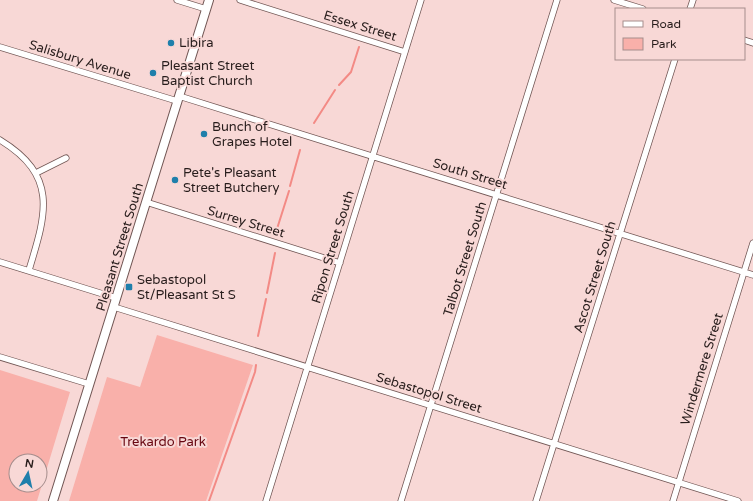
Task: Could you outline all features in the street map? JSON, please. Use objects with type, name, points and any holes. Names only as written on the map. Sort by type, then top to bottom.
[{"type":"street","points":[[177,0],[206,9]]},
{"type":"street","name":"Pleasant Street South","points":[[53,501],[209,0]]},
{"type":"street","name":"Essex Street","points":[[240,0],[405,52]]},
{"type":"street","name":"Ripon Street South","points":[[266,501],[421,0]]},
{"type":"street","name":"Talbot Street South","points":[[401,501],[557,0]]},
{"type":"street","points":[[614,0],[640,8]]},
{"type":"street","name":"Salisbury Avenue","points":[[0,46],[178,99]]},
{"type":"street","name":"Ascot Street South","points":[[536,501],[674,60]]},
{"type":"street","name":"South Street","points":[[178,99],[373,156],[753,275]]},
{"type":"street","points":[[0,140],[21,155],[36,173],[42,190],[44,208],[42,229],[29,270]]},
{"type":"street","points":[[36,173],[66,158]]},
{"type":"street","name":"Surrey Street","points":[[146,202],[340,263]]},
{"type":"street","name":"Windermere Street","points":[[673,501],[753,243]]},
{"type":"street","points":[[0,262],[116,298]]},
{"type":"street","name":"Sebastopol Street","points":[[114,307],[738,501]]},
{"type":"street","points":[[0,357],[89,384]]},
{"type":"green space","name":"Trekardo Park","points":[[157,335],[253,365],[206,501],[69,501],[107,377],[140,387]]},
{"type":"green space","points":[[0,370],[70,392],[48,465],[48,453],[8,453],[8,493],[39,493],[37,501],[0,501]]},
{"type":"waterway","points":[[339,85],[351,72],[359,47]]},
{"type":"waterway","points":[[314,123],[335,90]]},
{"type":"waterway","points":[[290,186],[300,150]]},
{"type":"waterway","points":[[276,232],[289,191]]},
{"type":"waterway","points":[[267,293],[275,253]]},
{"type":"waterway","points":[[258,336],[266,299]]},
{"type":"waterway","points":[[209,501],[255,372],[256,365]]},
{"type":"place","name":"Libira","points":[[171,43]]},
{"type":"place","name":"Pleasant Street Baptist Church","points":[[153,73]]},
{"type":"place","name":"Bunch of Grapes Hotel","points":[[204,134]]},
{"type":"place","name":"Pete's Pleasant Street Butchery","points":[[175,180]]},
{"type":"place","name":"Sebastopol St/Pleasant St S","points":[[129,287]]}]
